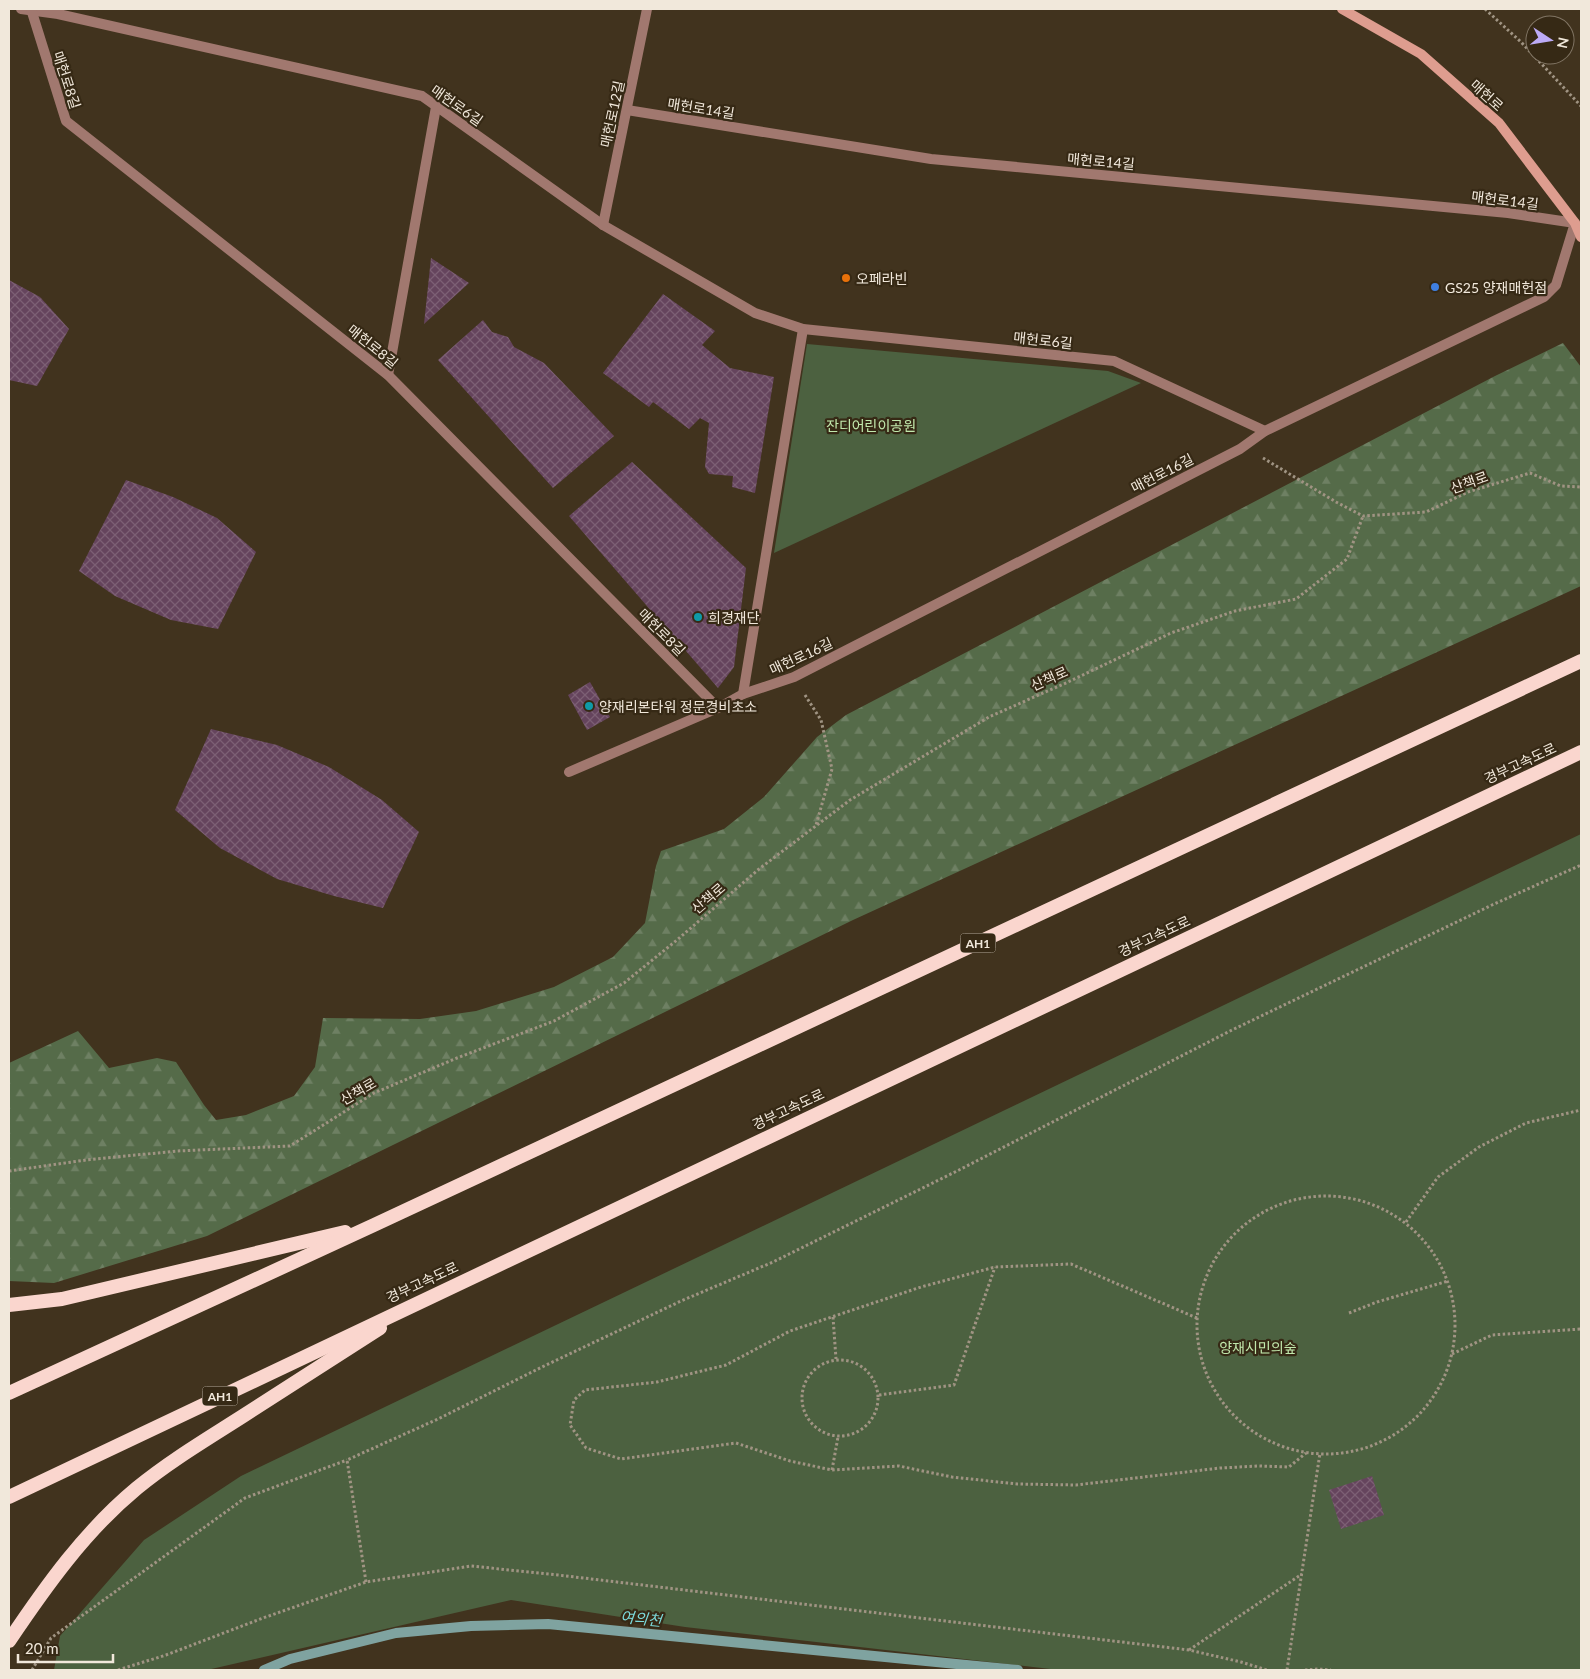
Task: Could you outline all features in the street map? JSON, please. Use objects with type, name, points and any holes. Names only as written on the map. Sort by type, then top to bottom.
[{"type":"highway","name":"AH1","points":[[9,1393],[374,1225],[1581,661]]},
{"type":"highway","name":"경부고속도로","points":[[9,1497],[1581,752]]},
{"type":"highway","points":[[9,1305],[62,1299],[374,1225]]},
{"type":"highway","points":[[9,1641],[70,1555],[136,1489],[178,1457],[432,1295]]},
{"type":"main road","name":"매헌로","points":[[1342,9],[1421,54],[1499,123],[1575,223],[1581,237]]},
{"type":"street","name":"매헌로6길","points":[[28,9],[58,14],[422,96],[603,225],[755,313],[803,328],[1114,361],[1265,431]]},
{"type":"street","name":"매헌로8길","points":[[28,9],[66,121],[388,375],[718,708]]},
{"type":"street","name":"매헌로12길","points":[[603,225],[628,110],[647,9]]},
{"type":"street","points":[[388,375],[436,107]]},
{"type":"street","name":"매헌로14길","points":[[628,110],[931,160],[1508,213],[1575,223]]},
{"type":"street","name":"매헌로16길","points":[[569,772],[718,708],[743,694],[794,677],[1240,449],[1265,431],[1544,297],[1556,284],[1575,223]]},
{"type":"street","points":[[743,694],[803,328]]},
{"type":"path","points":[[1485,9],[1521,42],[1581,106]]},
{"type":"path","points":[[1240,449],[1267,459],[1336,502],[1363,516]]},
{"type":"path","name":"산책로","points":[[9,1171],[86,1160],[176,1151],[290,1146],[374,1093],[457,1058],[554,1021],[624,983],[759,869],[850,800],[988,717],[1068,682],[1171,633],[1235,611],[1296,599],[1347,559],[1363,516],[1426,512],[1468,492],[1530,473],[1561,486],[1581,488]]},
{"type":"path","points":[[794,677],[821,720],[832,769],[816,826]]},
{"type":"path","points":[[32,1670],[51,1638],[245,1498],[347,1460],[438,1419],[681,1301],[773,1262],[995,1152],[1239,1027],[1492,905],[1581,865]]},
{"type":"path","points":[[1406,1222],[1438,1177],[1479,1147],[1526,1123],[1581,1110]]},
{"type":"path","points":[[1306,1196],[1341,1196],[1375,1204],[1406,1222],[1431,1249],[1448,1281],[1455,1317],[1452,1354],[1438,1390],[1414,1420],[1382,1442],[1345,1454],[1306,1453],[1270,1442],[1238,1421],[1215,1391],[1200,1356],[1197,1318],[1203,1283],[1219,1251],[1243,1225],[1273,1206],[1306,1196]]},
{"type":"path","points":[[1197,1318],[1071,1264],[995,1266],[922,1287],[790,1331],[726,1364],[657,1382],[585,1390],[574,1400],[570,1425],[586,1448],[621,1459],[736,1443],[790,1462],[832,1470],[899,1466],[952,1478],[1017,1484],[1076,1485],[1220,1468],[1288,1467],[1306,1453]]},
{"type":"path","points":[[879,1395],[954,1385],[995,1266]]},
{"type":"path","points":[[1348,1313],[1377,1302],[1448,1281]]},
{"type":"path","points":[[833,1317],[836,1359]]},
{"type":"path","points":[[1452,1354],[1492,1335],[1581,1329]]},
{"type":"path","points":[[836,1359],[848,1360],[859,1364],[869,1372],[876,1383],[879,1395],[878,1408],[872,1420],[863,1429],[851,1435],[838,1437],[825,1434],[814,1426],[806,1416],[802,1403],[802,1391],[806,1380],[813,1370],[824,1363],[836,1359]]},
{"type":"path","points":[[832,1470],[838,1437]]},
{"type":"path","points":[[1288,1670],[1320,1453]]},
{"type":"path","points":[[347,1460],[366,1582]]},
{"type":"path","points":[[118,1670],[166,1655],[366,1582],[471,1566],[1189,1650],[1267,1670]]},
{"type":"path","points":[[1189,1650],[1302,1574]]},
{"type":"path","points":[[1305,1670],[1331,1670]]},
{"type":"green space","points":[[1563,343],[1581,367],[1581,586],[853,920],[207,1236],[54,1283],[9,1281],[9,1063],[78,1031],[109,1068],[157,1058],[176,1062],[216,1120],[246,1115],[294,1096],[315,1067],[323,1018],[420,1019],[476,1011],[554,987],[613,957],[645,923],[656,866],[661,851],[724,829],[764,797],[817,737],[846,715],[1495,376]]},
{"type":"green space","name":"잔디어린이공원","points":[[807,344],[1108,371],[1141,383],[774,553]]},
{"type":"green space","name":"양재시민의숲","points":[[1581,834],[1581,1670],[1059,1670],[685,1627],[511,1600],[207,1670],[54,1670],[60,1636],[144,1540],[241,1476]]},
{"type":"building","points":[[431,258],[469,283],[424,324]]},
{"type":"building","points":[[9,280],[40,297],[69,329],[37,386],[9,380]]},
{"type":"building","points":[[663,294],[715,331],[702,345],[730,368],[774,377],[755,493],[732,487],[733,476],[709,474],[705,467],[709,423],[700,418],[689,429],[653,402],[649,407],[603,373]]},
{"type":"building","points":[[483,320],[492,332],[508,337],[514,347],[544,363],[614,436],[553,488],[438,360]]},
{"type":"building","name":"희경재단","points":[[632,462],[746,568],[734,667],[718,688],[569,516]]},
{"type":"building","points":[[126,480],[173,497],[217,518],[256,552],[218,629],[171,620],[115,596],[79,571]]},
{"type":"building","name":"양재리본타워 정문경비초소","points":[[590,682],[610,717],[587,730],[568,695]]},
{"type":"building","points":[[211,729],[277,745],[329,767],[382,800],[419,832],[383,908],[277,879],[220,848],[175,810]]},
{"type":"building","points":[[1372,1476],[1384,1515],[1341,1529],[1329,1490]]},
{"type":"waterway","name":"여의천","points":[[264,1670],[290,1659],[396,1633],[471,1626],[548,1624],[1018,1670]]},
{"type":"place","name":"오페라빈","points":[[846,278]]},
{"type":"place","name":"GS25 양재매헌점","points":[[1435,287]]},
{"type":"place","name":"희경재단","points":[[698,617]]},
{"type":"place","name":"양재리본타워 정문경비초소","points":[[589,706]]}]
